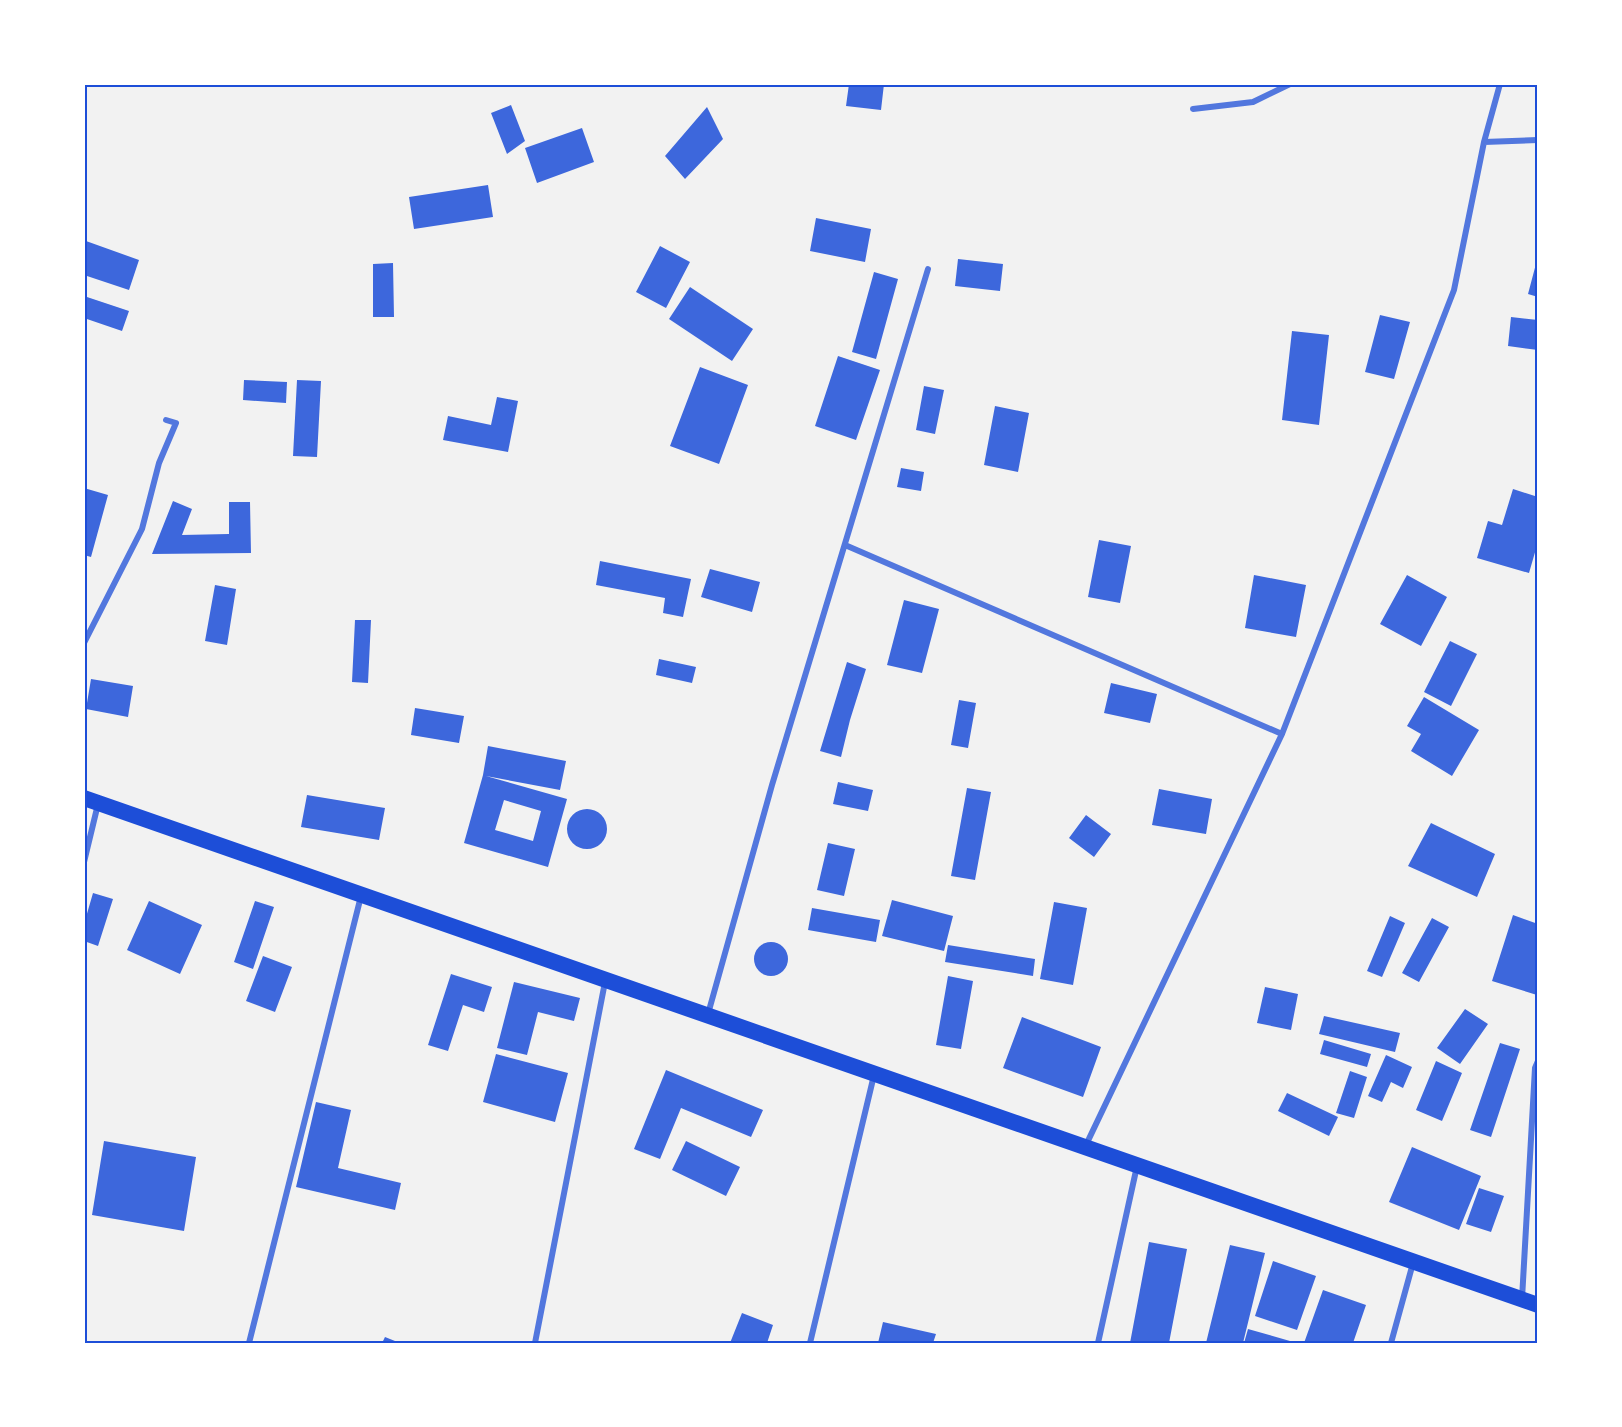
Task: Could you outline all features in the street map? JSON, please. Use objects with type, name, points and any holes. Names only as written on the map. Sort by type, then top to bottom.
[{"type":"highway","points":[[91,801],[1538,1305]]},
{"type":"street","points":[[1193,109],[1253,102],[1290,84]]},
{"type":"street","points":[[1084,1148],[1281,734],[1454,290],[1484,142],[1500,84]]},
{"type":"street","points":[[1484,142],[1538,141]]},
{"type":"street","points":[[707,1017],[772,785],[928,269]]},
{"type":"street","points":[[84,643],[142,529],[159,463],[176,423],[166,420]]},
{"type":"street","points":[[845,545],[1281,734]]},
{"type":"street","points":[[84,862],[91,801]]},
{"type":"street","points":[[249,1343],[362,895]]},
{"type":"street","points":[[535,1343],[606,981]]},
{"type":"street","points":[[1522,1300],[1535,1068],[1538,1061]]},
{"type":"street","points":[[810,1343],[874,1075]]},
{"type":"street","points":[[1098,1343],[1137,1165]]},
{"type":"street","points":[[1391,1343],[1413,1262]]},
{"type":"building","points":[[849,84],[884,84],[881,110],[846,106]]},
{"type":"building","points":[[511,105],[525,141],[507,154],[491,113]]},
{"type":"building","points":[[707,107],[723,139],[685,179],[665,156]]},
{"type":"building","points":[[582,128],[594,162],[537,183],[525,148]]},
{"type":"building","points":[[488,185],[493,217],[414,229],[409,197]]},
{"type":"building","points":[[816,218],[871,229],[865,262],[810,251]]},
{"type":"building","points":[[86,241],[139,260],[129,290],[84,275]]},
{"type":"building","points":[[660,246],[690,262],[666,308],[636,292]]},
{"type":"building","points":[[958,259],[1003,264],[1000,291],[955,286]]},
{"type":"building","points":[[1538,260],[1538,297],[1528,294]]},
{"type":"building","points":[[393,263],[394,317],[373,317],[373,264]]},
{"type":"building","points":[[874,272],[898,279],[876,359],[852,352]]},
{"type":"building","points":[[690,287],[753,329],[732,361],[669,319]]},
{"type":"building","points":[[84,296],[129,311],[122,331],[84,318]]},
{"type":"building","points":[[1380,315],[1410,322],[1394,379],[1365,372]]},
{"type":"building","points":[[1511,317],[1538,320],[1538,350],[1508,346]]},
{"type":"building","points":[[1292,331],[1329,335],[1319,425],[1282,420]]},
{"type":"building","points":[[838,356],[880,370],[856,440],[815,426]]},
{"type":"building","points":[[700,367],[748,385],[719,464],[670,446]]},
{"type":"building","points":[[244,380],[287,382],[286,403],[243,400]]},
{"type":"building","points":[[297,380],[321,381],[317,457],[293,456]]},
{"type":"building","points":[[924,386],[944,390],[935,434],[916,430]]},
{"type":"building","points":[[497,397],[518,401],[508,452],[443,440],[448,416],[491,425]]},
{"type":"building","points":[[995,406],[1029,413],[1018,472],[984,465]]},
{"type":"building","points":[[901,468],[924,472],[921,491],[897,487]]},
{"type":"building","points":[[84,488],[108,495],[91,557],[84,555]]},
{"type":"building","points":[[1513,489],[1538,497],[1538,542],[1529,573],[1477,558],[1488,521],[1502,525]]},
{"type":"building","points":[[173,501],[192,509],[182,535],[229,534],[229,502],[250,502],[251,553],[152,554]]},
{"type":"building","points":[[1099,540],[1131,546],[1120,603],[1088,597]]},
{"type":"building","points":[[600,561],[691,579],[683,617],[663,613],[665,598],[596,585]]},
{"type":"building","points":[[710,569],[760,582],[752,612],[701,597]]},
{"type":"building","points":[[1254,575],[1306,585],[1296,637],[1245,628]]},
{"type":"building","points":[[1407,575],[1447,597],[1421,646],[1380,624]]},
{"type":"building","points":[[215,585],[236,589],[227,645],[205,641]]},
{"type":"building","points":[[904,600],[939,609],[922,673],[887,665]]},
{"type":"building","points":[[355,620],[371,620],[368,683],[352,682]]},
{"type":"building","points":[[1450,641],[1477,654],[1451,706],[1424,692]]},
{"type":"building","points":[[659,659],[696,667],[692,683],[656,675]]},
{"type":"building","points":[[847,662],[866,669],[841,757],[820,751]]},
{"type":"building","points":[[91,679],[133,686],[128,717],[86,709]]},
{"type":"building","points":[[1111,683],[1157,694],[1150,723],[1104,713]]},
{"type":"building","points":[[1424,697],[1479,730],[1452,776],[1411,751],[1421,734],[1407,726]]},
{"type":"building","points":[[959,700],[976,703],[968,748],[951,745]]},
{"type":"building","points":[[415,708],[464,716],[459,743],[411,735]]},
{"type":"building","points":[[488,746],[566,761],[560,790],[486,776],[567,799],[548,867],[464,843],[483,775]],"holes":[[[504,800],[541,811],[533,841],[495,830]]]},
{"type":"building","points":[[838,782],[873,790],[868,811],[833,804]]},
{"type":"building","points":[[967,788],[991,792],[975,880],[951,876]]},
{"type":"building","points":[[1159,789],[1212,799],[1206,834],[1152,825]]},
{"type":"building","points":[[307,795],[385,808],[379,840],[301,827]]},
{"type":"building","points":[[587,809],[601,815],[607,829],[601,843],[587,849],[573,843],[567,829],[573,815]]},
{"type":"building","points":[[1086,815],[1111,834],[1094,857],[1069,838]]},
{"type":"building","points":[[1431,823],[1495,854],[1477,897],[1408,866]]},
{"type":"building","points":[[828,843],[855,849],[844,896],[817,890]]},
{"type":"building","points":[[93,893],[113,899],[98,946],[84,941],[84,924]]},
{"type":"building","points":[[892,900],[953,916],[944,951],[882,936]]},
{"type":"building","points":[[149,901],[202,925],[180,974],[127,950]]},
{"type":"building","points":[[255,901],[274,907],[253,969],[234,962]]},
{"type":"building","points":[[1054,902],[1087,908],[1073,985],[1040,979]]},
{"type":"building","points":[[812,908],[880,920],[876,942],[808,930]]},
{"type":"building","points":[[1513,915],[1538,924],[1537,995],[1492,981]]},
{"type":"building","points":[[1390,916],[1405,923],[1382,977],[1367,971]]},
{"type":"building","points":[[1432,918],[1449,927],[1419,982],[1402,973]]},
{"type":"building","points":[[771,942],[783,947],[788,959],[783,971],[771,976],[759,971],[754,959],[759,947]]},
{"type":"building","points":[[948,945],[1035,959],[1033,976],[945,962]]},
{"type":"building","points":[[263,956],[292,967],[275,1012],[246,1001]]},
{"type":"building","points":[[451,974],[492,987],[484,1012],[463,1005],[448,1051],[428,1045]]},
{"type":"building","points":[[948,976],[973,981],[961,1049],[936,1045]]},
{"type":"building","points":[[514,982],[580,998],[574,1021],[538,1012],[527,1055],[497,1048]]},
{"type":"building","points":[[1265,987],[1298,994],[1291,1030],[1257,1023]]},
{"type":"building","points":[[1465,1009],[1488,1024],[1460,1064],[1437,1048]]},
{"type":"building","points":[[1324,1016],[1400,1033],[1395,1052],[1319,1034]]},
{"type":"building","points":[[1022,1017],[1101,1047],[1083,1097],[1003,1068]]},
{"type":"building","points":[[1324,1040],[1371,1054],[1367,1067],[1320,1054]]},
{"type":"building","points":[[1500,1043],[1520,1049],[1491,1137],[1470,1130]]},
{"type":"building","points":[[496,1054],[568,1073],[555,1122],[483,1102]]},
{"type":"building","points":[[1386,1055],[1412,1067],[1403,1088],[1391,1082],[1382,1102],[1368,1096]]},
{"type":"building","points":[[1436,1061],[1462,1073],[1442,1121],[1416,1110]]},
{"type":"building","points":[[666,1070],[763,1110],[751,1137],[681,1108],[660,1159],[634,1149]]},
{"type":"building","points":[[1350,1071],[1367,1077],[1354,1118],[1336,1113]]},
{"type":"building","points":[[1287,1093],[1338,1117],[1329,1136],[1278,1111]]},
{"type":"building","points":[[316,1102],[351,1110],[338,1168],[401,1183],[395,1210],[296,1187]]},
{"type":"building","points":[[104,1141],[196,1157],[184,1231],[92,1215]]},
{"type":"building","points":[[686,1141],[740,1167],[726,1196],[672,1170]]},
{"type":"building","points":[[1412,1147],[1481,1176],[1459,1230],[1389,1202]]},
{"type":"building","points":[[1479,1188],[1504,1196],[1491,1232],[1466,1224]]},
{"type":"building","points":[[1149,1242],[1187,1249],[1169,1343],[1130,1343]]},
{"type":"building","points":[[1230,1245],[1265,1253],[1243,1343],[1206,1343]]},
{"type":"building","points":[[1273,1261],[1316,1276],[1297,1330],[1255,1316]]},
{"type":"building","points":[[1323,1290],[1366,1305],[1353,1343],[1304,1343]]},
{"type":"building","points":[[742,1313],[773,1325],[767,1343],[730,1343]]},
{"type":"building","points":[[883,1322],[936,1334],[933,1343],[878,1343]]},
{"type":"building","points":[[1248,1329],[1290,1341],[1290,1343],[1244,1343]]},
{"type":"building","points":[[385,1337],[400,1343],[382,1343]]}]
